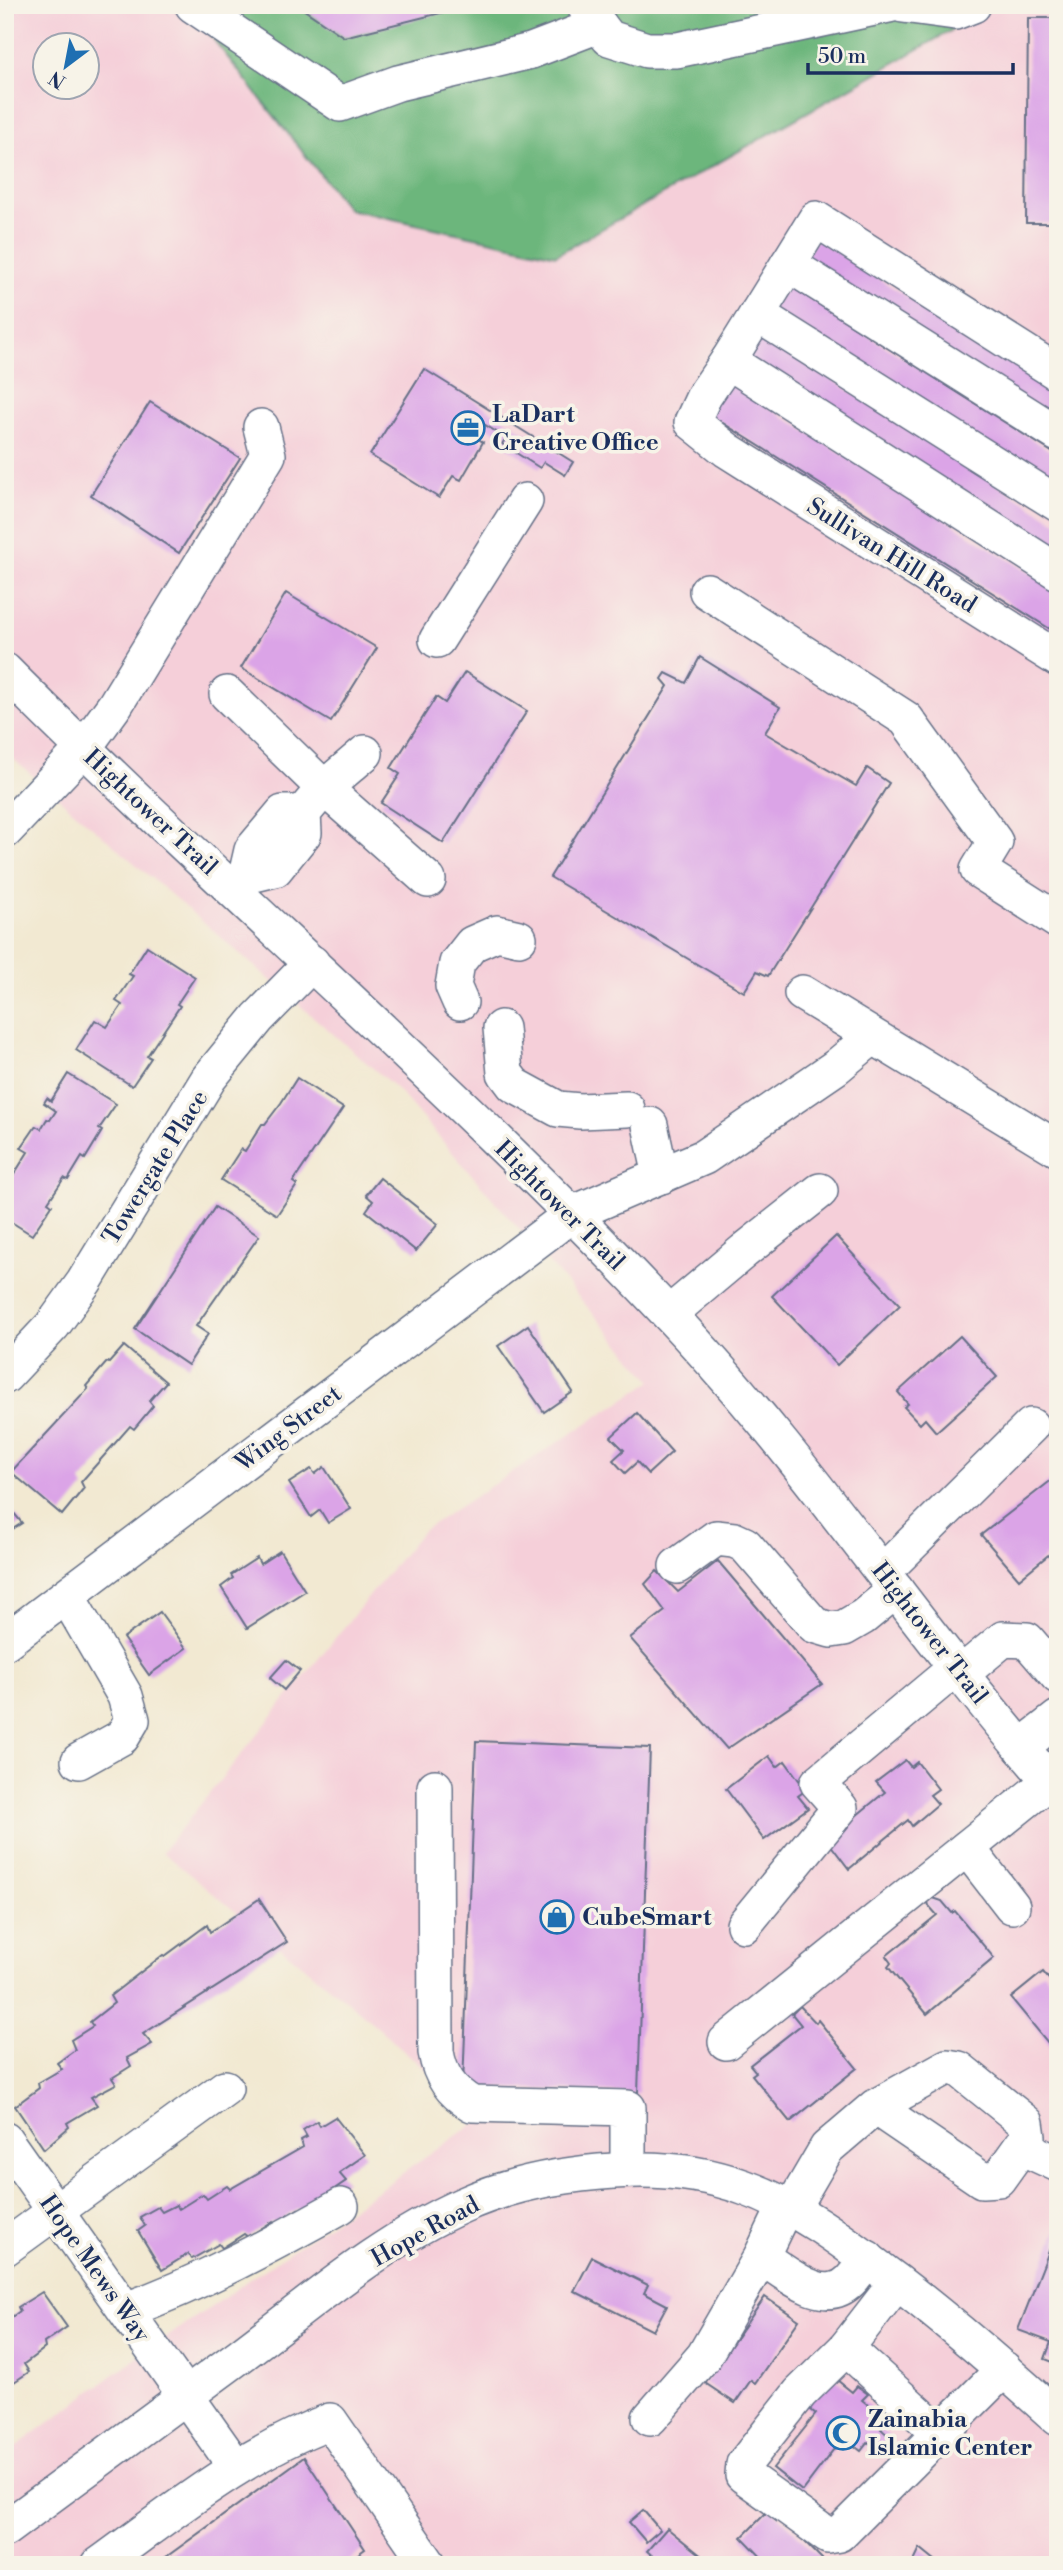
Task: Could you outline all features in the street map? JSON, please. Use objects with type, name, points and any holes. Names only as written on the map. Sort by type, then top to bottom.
[{"type":"street","points":[[193,5],[340,104],[398,83],[531,51],[592,15],[609,38],[647,50],[677,50],[889,5]]},
{"type":"street","points":[[903,5],[955,12],[973,5]]},
{"type":"street","points":[[1058,373],[816,219],[727,360],[1058,572]]},
{"type":"street","points":[[788,264],[1058,434]]},
{"type":"street","points":[[757,314],[1058,504]]},
{"type":"street","name":"Sullivan Hill Road","points":[[727,360],[692,422],[727,450],[1058,659]]},
{"type":"street","points":[[5,831],[83,749],[115,705],[268,456],[261,426]]},
{"type":"street","points":[[437,640],[525,501]]},
{"type":"street","points":[[708,591],[906,719],[995,842],[978,870],[1058,921]]},
{"type":"street","name":"Hightower Trail","points":[[5,671],[83,749],[240,883],[312,964],[572,1214],[669,1314],[777,1435],[958,1671],[1054,1786]]},
{"type":"street","points":[[227,694],[314,801],[428,880]]},
{"type":"street","points":[[240,883],[252,850],[283,813],[314,801],[365,753]]},
{"type":"street","points":[[460,1002],[453,986],[457,963],[472,944],[497,933],[519,938]]},
{"type":"street","name":"Towergate Place","points":[[5,1376],[53,1325],[84,1282],[209,1078],[258,1018],[312,964]]},
{"type":"street","points":[[802,993],[1058,1149]]},
{"type":"street","points":[[501,1028],[505,1073],[514,1086],[558,1109],[638,1117],[660,1176]]},
{"type":"street","name":"Wing Street","points":[[5,1642],[572,1214],[704,1157],[836,1067],[872,1037]]},
{"type":"street","points":[[669,1314],[820,1191]]},
{"type":"street","points":[[677,1566],[716,1538],[734,1540],[745,1545],[814,1625],[831,1630],[844,1628],[863,1617],[889,1581],[1031,1426]]},
{"type":"street","points":[[67,1596],[125,1696],[132,1720],[122,1737],[79,1761]]},
{"type":"street","points":[[744,1925],[840,1808],[818,1783],[958,1671],[1003,1639],[1027,1640],[1058,1676]]},
{"type":"street","points":[[1021,1747],[1058,1718]]},
{"type":"street","points":[[726,2042],[967,1848],[1054,1786]]},
{"type":"street","points":[[435,1787],[436,2052],[439,2068],[458,2096],[472,2104],[628,2108],[628,2170]]},
{"type":"street","points":[[967,1848],[1012,1906]]},
{"type":"street","points":[[650,2418],[704,2356],[789,2207],[827,2148],[875,2107],[947,2067],[959,2069],[1026,2123],[1024,2142],[998,2179],[982,2179],[875,2107]]},
{"type":"street","points":[[5,2248],[225,2088]]},
{"type":"street","name":"Hope Mews Way","points":[[5,2140],[236,2467]]},
{"type":"street","points":[[1024,2142],[1058,2164]]},
{"type":"street","name":"Hope Road","points":[[5,2529],[387,2246],[462,2205],[518,2185],[577,2173],[628,2170],[694,2174],[742,2186],[789,2207],[867,2258],[1004,2370],[1058,2418]]},
{"type":"street","points":[[125,2310],[263,2250],[341,2206]]},
{"type":"street","points":[[761,2257],[813,2290],[835,2291],[849,2282],[867,2258]]},
{"type":"street","points":[[897,2282],[846,2348],[800,2393],[744,2465],[743,2475],[828,2536],[839,2534],[1004,2370]]},
{"type":"street","points":[[846,2348],[941,2434]]},
{"type":"street","points":[[99,2565],[236,2467],[304,2431],[330,2421],[429,2565]]},
{"type":"shaded area","points":[[5,5],[168,5],[556,255],[996,5],[1058,5],[1058,2565],[5,2565],[5,2455],[124,2367],[482,2118],[354,2007],[162,1852],[422,1531],[652,1381],[396,1088],[5,752]]},
{"type":"green space","points":[[168,5],[996,5],[556,255],[348,209],[206,30]]},
{"type":"building","points":[[297,5],[468,5],[469,6],[344,37]]},
{"type":"building","points":[[1028,18],[1058,18],[1058,223],[1026,223]]},
{"type":"building","points":[[817,240],[1058,392],[1058,422],[803,261]]},
{"type":"building","points":[[788,285],[1058,456],[1058,490],[773,310]]},
{"type":"building","points":[[758,333],[1058,523],[1058,558],[742,359]]},
{"type":"building","points":[[424,369],[573,462],[565,475],[544,462],[540,468],[502,444],[506,438],[485,425],[477,438],[483,442],[461,480],[453,476],[439,498],[370,455]]},
{"type":"building","points":[[727,381],[1058,591],[1058,634],[707,413]]},
{"type":"building","points":[[150,402],[240,458],[179,553],[91,495]]},
{"type":"building","points":[[286,593],[377,648],[331,722],[241,668]]},
{"type":"building","points":[[700,657],[780,707],[765,733],[856,786],[867,768],[889,783],[768,976],[757,971],[744,992],[550,877],[668,686],[662,679],[666,673],[686,683]]},
{"type":"building","points":[[465,672],[527,711],[443,843],[381,803],[400,774],[391,768],[436,697],[445,703]]},
{"type":"building","points":[[147,946],[195,977],[177,1004],[180,1006],[147,1056],[151,1058],[132,1086],[76,1050],[95,1020],[107,1027],[122,1005],[116,1001],[133,976],[129,974]]},
{"type":"building","points":[[68,1074],[116,1104],[99,1129],[102,1131],[85,1159],[82,1157],[68,1180],[64,1178],[48,1202],[52,1205],[32,1235],[5,1218],[5,1171],[13,1176],[28,1152],[21,1148],[36,1126],[41,1129],[56,1111],[44,1103],[47,1098],[51,1101]]},
{"type":"building","points":[[297,1078],[343,1108],[293,1182],[297,1185],[277,1215],[221,1180],[241,1149],[245,1151]]},
{"type":"building","points":[[380,1178],[438,1224],[416,1251],[366,1211],[373,1201],[366,1195]]},
{"type":"building","points":[[215,1207],[259,1236],[196,1326],[208,1334],[188,1365],[135,1329]]},
{"type":"building","points":[[836,1236],[900,1305],[837,1365],[772,1296]]},
{"type":"building","points":[[528,1325],[573,1392],[544,1412],[498,1346]]},
{"type":"building","points":[[960,1336],[997,1377],[936,1432],[925,1419],[920,1424],[904,1407],[908,1404],[898,1392]]},
{"type":"building","points":[[124,1346],[166,1382],[149,1401],[153,1406],[134,1429],[130,1426],[81,1482],[84,1488],[62,1515],[11,1472]]},
{"type":"building","points":[[637,1413],[672,1452],[648,1474],[637,1462],[625,1473],[613,1460],[624,1450],[611,1437]]},
{"type":"building","points":[[324,1467],[351,1509],[328,1523],[320,1510],[311,1517],[289,1483],[311,1469],[315,1474]]},
{"type":"building","points":[[1058,1475],[1058,1547],[1019,1579],[981,1535]]},
{"type":"building","points":[[5,1502],[22,1523],[5,1534]]},
{"type":"building","points":[[280,1551],[305,1591],[247,1628],[221,1587],[233,1578],[231,1575],[257,1558],[260,1564]]},
{"type":"building","points":[[718,1561],[822,1684],[727,1749],[630,1638],[665,1611],[645,1584],[657,1571],[678,1592]]},
{"type":"building","points":[[160,1612],[186,1648],[149,1675],[123,1638]]},
{"type":"building","points":[[286,1660],[300,1671],[284,1690],[270,1678]]},
{"type":"building","name":"CubeSmart","points":[[476,1741],[650,1748],[638,2093],[463,2086]]},
{"type":"building","points":[[769,1756],[777,1767],[785,1761],[806,1790],[798,1796],[808,1808],[764,1840],[726,1789]]},
{"type":"building","points":[[905,1760],[911,1767],[917,1762],[938,1789],[930,1795],[938,1804],[912,1826],[908,1820],[849,1869],[827,1840],[885,1792],[876,1782]]},
{"type":"building","points":[[933,1898],[942,1901],[952,1913],[955,1911],[994,1958],[927,2014],[888,1967],[891,1963],[886,1956],[937,1915],[928,1902]]},
{"type":"building","points":[[259,1899],[287,1942],[143,2034],[152,2044],[127,2058],[131,2066],[112,2078],[116,2084],[91,2097],[97,2105],[67,2123],[69,2127],[44,2149],[15,2106],[39,2088],[38,2083],[62,2069],[57,2063],[75,2050],[71,2040],[93,2026],[90,2022],[114,2003],[110,1996],[163,1955],[207,1925],[210,1932]]},
{"type":"building","points":[[1043,1972],[1058,1990],[1058,2055],[1011,1998]]},
{"type":"building","points":[[800,2006],[816,2023],[818,2020],[857,2068],[790,2122],[752,2075],[756,2072],[750,2065],[801,2025],[792,2014]]},
{"type":"building","points":[[335,2117],[365,2155],[339,2173],[346,2181],[330,2192],[333,2194],[300,2212],[298,2209],[275,2224],[273,2221],[248,2237],[244,2234],[222,2248],[219,2244],[192,2259],[188,2254],[162,2270],[138,2231],[145,2226],[140,2217],[158,2207],[162,2212],[176,2205],[179,2209],[203,2194],[207,2199],[227,2186],[230,2189],[303,2147],[301,2140],[307,2137],[303,2130],[317,2121],[320,2126]]},
{"type":"building","points":[[1058,2228],[1058,2364],[1045,2359],[1051,2342],[1018,2330]]},
{"type":"building","points":[[592,2257],[648,2285],[644,2293],[667,2305],[653,2331],[574,2291]]},
{"type":"building","points":[[42,2292],[67,2327],[44,2343],[45,2348],[24,2364],[29,2372],[5,2388],[5,2322],[20,2311],[18,2307]]},
{"type":"building","points":[[765,2297],[799,2320],[755,2383],[751,2380],[735,2403],[705,2383]]},
{"type":"building","name":"Zainabia Islamic Center","points":[[827,2372],[852,2392],[857,2386],[868,2394],[862,2400],[888,2421],[881,2429],[891,2438],[881,2451],[868,2442],[861,2451],[843,2437],[802,2491],[773,2468],[816,2414],[802,2403]]},
{"type":"building","points":[[304,2457],[365,2549],[343,2565],[155,2565]]},
{"type":"building","points":[[771,2508],[828,2565],[769,2565],[742,2537]]},
{"type":"building","points":[[643,2510],[660,2530],[646,2542],[629,2522]]},
{"type":"building","points":[[667,2528],[704,2558],[698,2565],[663,2565],[647,2551]]},
{"type":"building","points":[[920,2548],[941,2565],[912,2565]]},
{"type":"place","name":"LaDart Creative Office","points":[[468,428]]},
{"type":"place","name":"CubeSmart","points":[[557,1917]]},
{"type":"place","name":"Zainabia Islamic Center","points":[[843,2433]]}]
